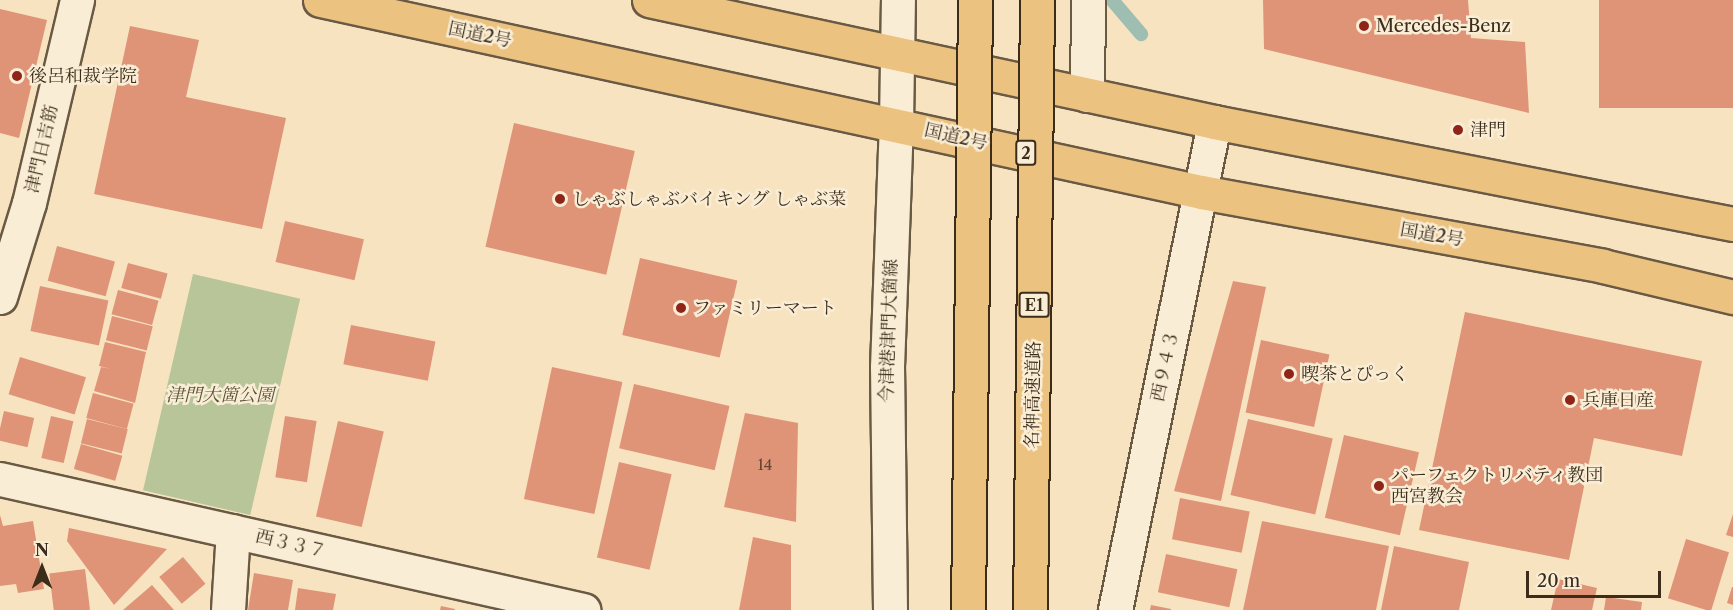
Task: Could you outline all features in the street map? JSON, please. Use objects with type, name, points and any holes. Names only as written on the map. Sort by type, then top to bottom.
[{"type":"highway","name":"国道2号","points":[[320,0],[1201,192],[1603,266],[1733,297]]},
{"type":"highway","points":[[650,0],[1214,122],[1733,224]]},
{"type":"highway","points":[[969,610],[975,0]]},
{"type":"highway","name":"名神高速道路","points":[[1030,610],[1037,0]]},
{"type":"street","name":"津門日吉筋","points":[[0,297],[29,203],[77,0]]},
{"type":"street","name":"今津港津門大箇線","points":[[890,610],[886,367],[896,124],[898,0]]},
{"type":"street","points":[[1087,95],[1088,0]]},
{"type":"street","name":"西９４３","points":[[1115,610],[1214,122]]},
{"type":"street","name":"西３３７","points":[[0,479],[563,608]]},
{"type":"street","points":[[228,610],[233,531]]},
{"type":"green space","name":"津門大箇公園","points":[[193,274],[300,299],[250,515],[143,490]]},
{"type":"building","points":[[1263,0],[1468,0],[1471,38],[1525,42],[1529,113],[1264,49]]},
{"type":"building","points":[[1599,0],[1733,0],[1733,108],[1599,108]]},
{"type":"building","name":"後呂和裁学院","points":[[0,9],[47,20],[19,138],[0,133]]},
{"type":"building","points":[[130,26],[199,40],[186,97],[286,118],[262,229],[94,194]]},
{"type":"building","name":"しゃぶしゃぶバイキング しゃぶ菜","points":[[514,123],[635,151],[606,275],[485,247]]},
{"type":"building","points":[[285,221],[364,239],[354,280],[276,262]]},
{"type":"building","points":[[57,246],[115,262],[106,296],[48,281]]},
{"type":"building","name":"ファミリーマート","points":[[640,258],[737,280],[720,357],[622,335]]},
{"type":"building","points":[[128,263],[168,274],[161,299],[121,288]]},
{"type":"building","points":[[1233,281],[1266,287],[1221,501],[1174,491]]},
{"type":"building","points":[[40,286],[108,301],[99,346],[30,331]]},
{"type":"building","points":[[118,290],[159,301],[152,325],[112,314]]},
{"type":"building","name":"兵庫日産","points":[[1465,312],[1702,361],[1682,456],[1594,438],[1569,560],[1419,530]]},
{"type":"building","points":[[112,316],[153,326],[147,350],[106,340]]},
{"type":"building","points":[[351,325],[435,341],[428,381],[343,364]]},
{"type":"building","points":[[1261,340],[1329,355],[1314,427],[1246,412]]},
{"type":"building","points":[[105,342],[146,352],[135,403],[94,391],[101,367],[111,369],[99,366]]},
{"type":"building","points":[[20,357],[86,377],[75,414],[9,394]]},
{"type":"building","points":[[552,367],[622,382],[594,514],[524,499]]},
{"type":"building","points":[[634,384],[729,406],[715,470],[619,448]]},
{"type":"building","points":[[93,393],[134,404],[127,429],[86,418]]},
{"type":"building","points":[[4,411],[34,418],[27,447],[0,441]]},
{"type":"building","points":[[745,413],[798,423],[796,522],[724,507]]},
{"type":"building","points":[[51,416],[73,421],[64,463],[41,458]]},
{"type":"building","points":[[285,416],[317,421],[307,482],[275,477]]},
{"type":"building","points":[[87,419],[128,429],[122,453],[81,443]]},
{"type":"building","points":[[1248,419],[1333,439],[1315,515],[1230,495]]},
{"type":"building","points":[[338,421],[384,432],[362,527],[316,516]]},
{"type":"building","points":[[1344,435],[1419,452],[1400,535],[1325,518]]},
{"type":"building","points":[[81,444],[122,456],[115,481],[74,469]]},
{"type":"building","points":[[619,462],[672,474],[650,570],[597,557]]},
{"type":"building","points":[[1180,498],[1250,512],[1242,553],[1172,539]]},
{"type":"building","points":[[1733,514],[1733,537],[1726,535]]},
{"type":"building","points":[[0,515],[3,526],[33,521],[44,589],[18,593],[16,584],[0,586]]},
{"type":"building","points":[[1262,521],[1389,546],[1376,610],[1243,610]]},
{"type":"building","points":[[69,528],[167,549],[114,605],[67,541]]},
{"type":"building","points":[[753,537],[791,545],[791,610],[739,610]]},
{"type":"building","points":[[1686,539],[1729,552],[1711,610],[1668,598]]},
{"type":"building","points":[[1394,546],[1469,562],[1459,610],[1381,610]]},
{"type":"building","points":[[1166,554],[1237,569],[1229,607],[1158,592]]},
{"type":"building","points":[[183,557],[205,584],[182,604],[159,577]]},
{"type":"building","points":[[85,569],[90,610],[54,610],[49,573]]},
{"type":"building","points":[[254,573],[293,580],[288,610],[248,610]]},
{"type":"building","points":[[1558,579],[1597,588],[1592,610],[1551,610]]},
{"type":"building","points":[[152,585],[174,610],[123,610]]},
{"type":"building","points":[[1733,587],[1733,605],[1727,603]]},
{"type":"building","points":[[298,588],[336,594],[333,610],[295,610]]},
{"type":"building","points":[[1606,597],[1642,602],[1641,610],[1604,610]]},
{"type":"building","points":[[1151,605],[1171,609],[1171,610],[1150,610]]},
{"type":"building","points":[[441,606],[455,609],[455,610],[440,610]]},
{"type":"waterway","points":[[1112,0],[1141,34]]},
{"type":"place","name":"Mercedes-Benz","points":[[1364,26]]},
{"type":"place","name":"後呂和裁学院","points":[[17,76]]},
{"type":"place","name":"津門","points":[[1458,130]]},
{"type":"place","name":"しゃぶしゃぶバイキング しゃぶ菜","points":[[560,199]]},
{"type":"place","name":"ファミリーマート","points":[[681,308]]},
{"type":"place","name":"喫茶とぴっく","points":[[1289,374]]},
{"type":"place","name":"兵庫日産","points":[[1570,400]]},
{"type":"place","name":"パーフェクトリバティ教団 西宮教会","points":[[1379,486]]}]
